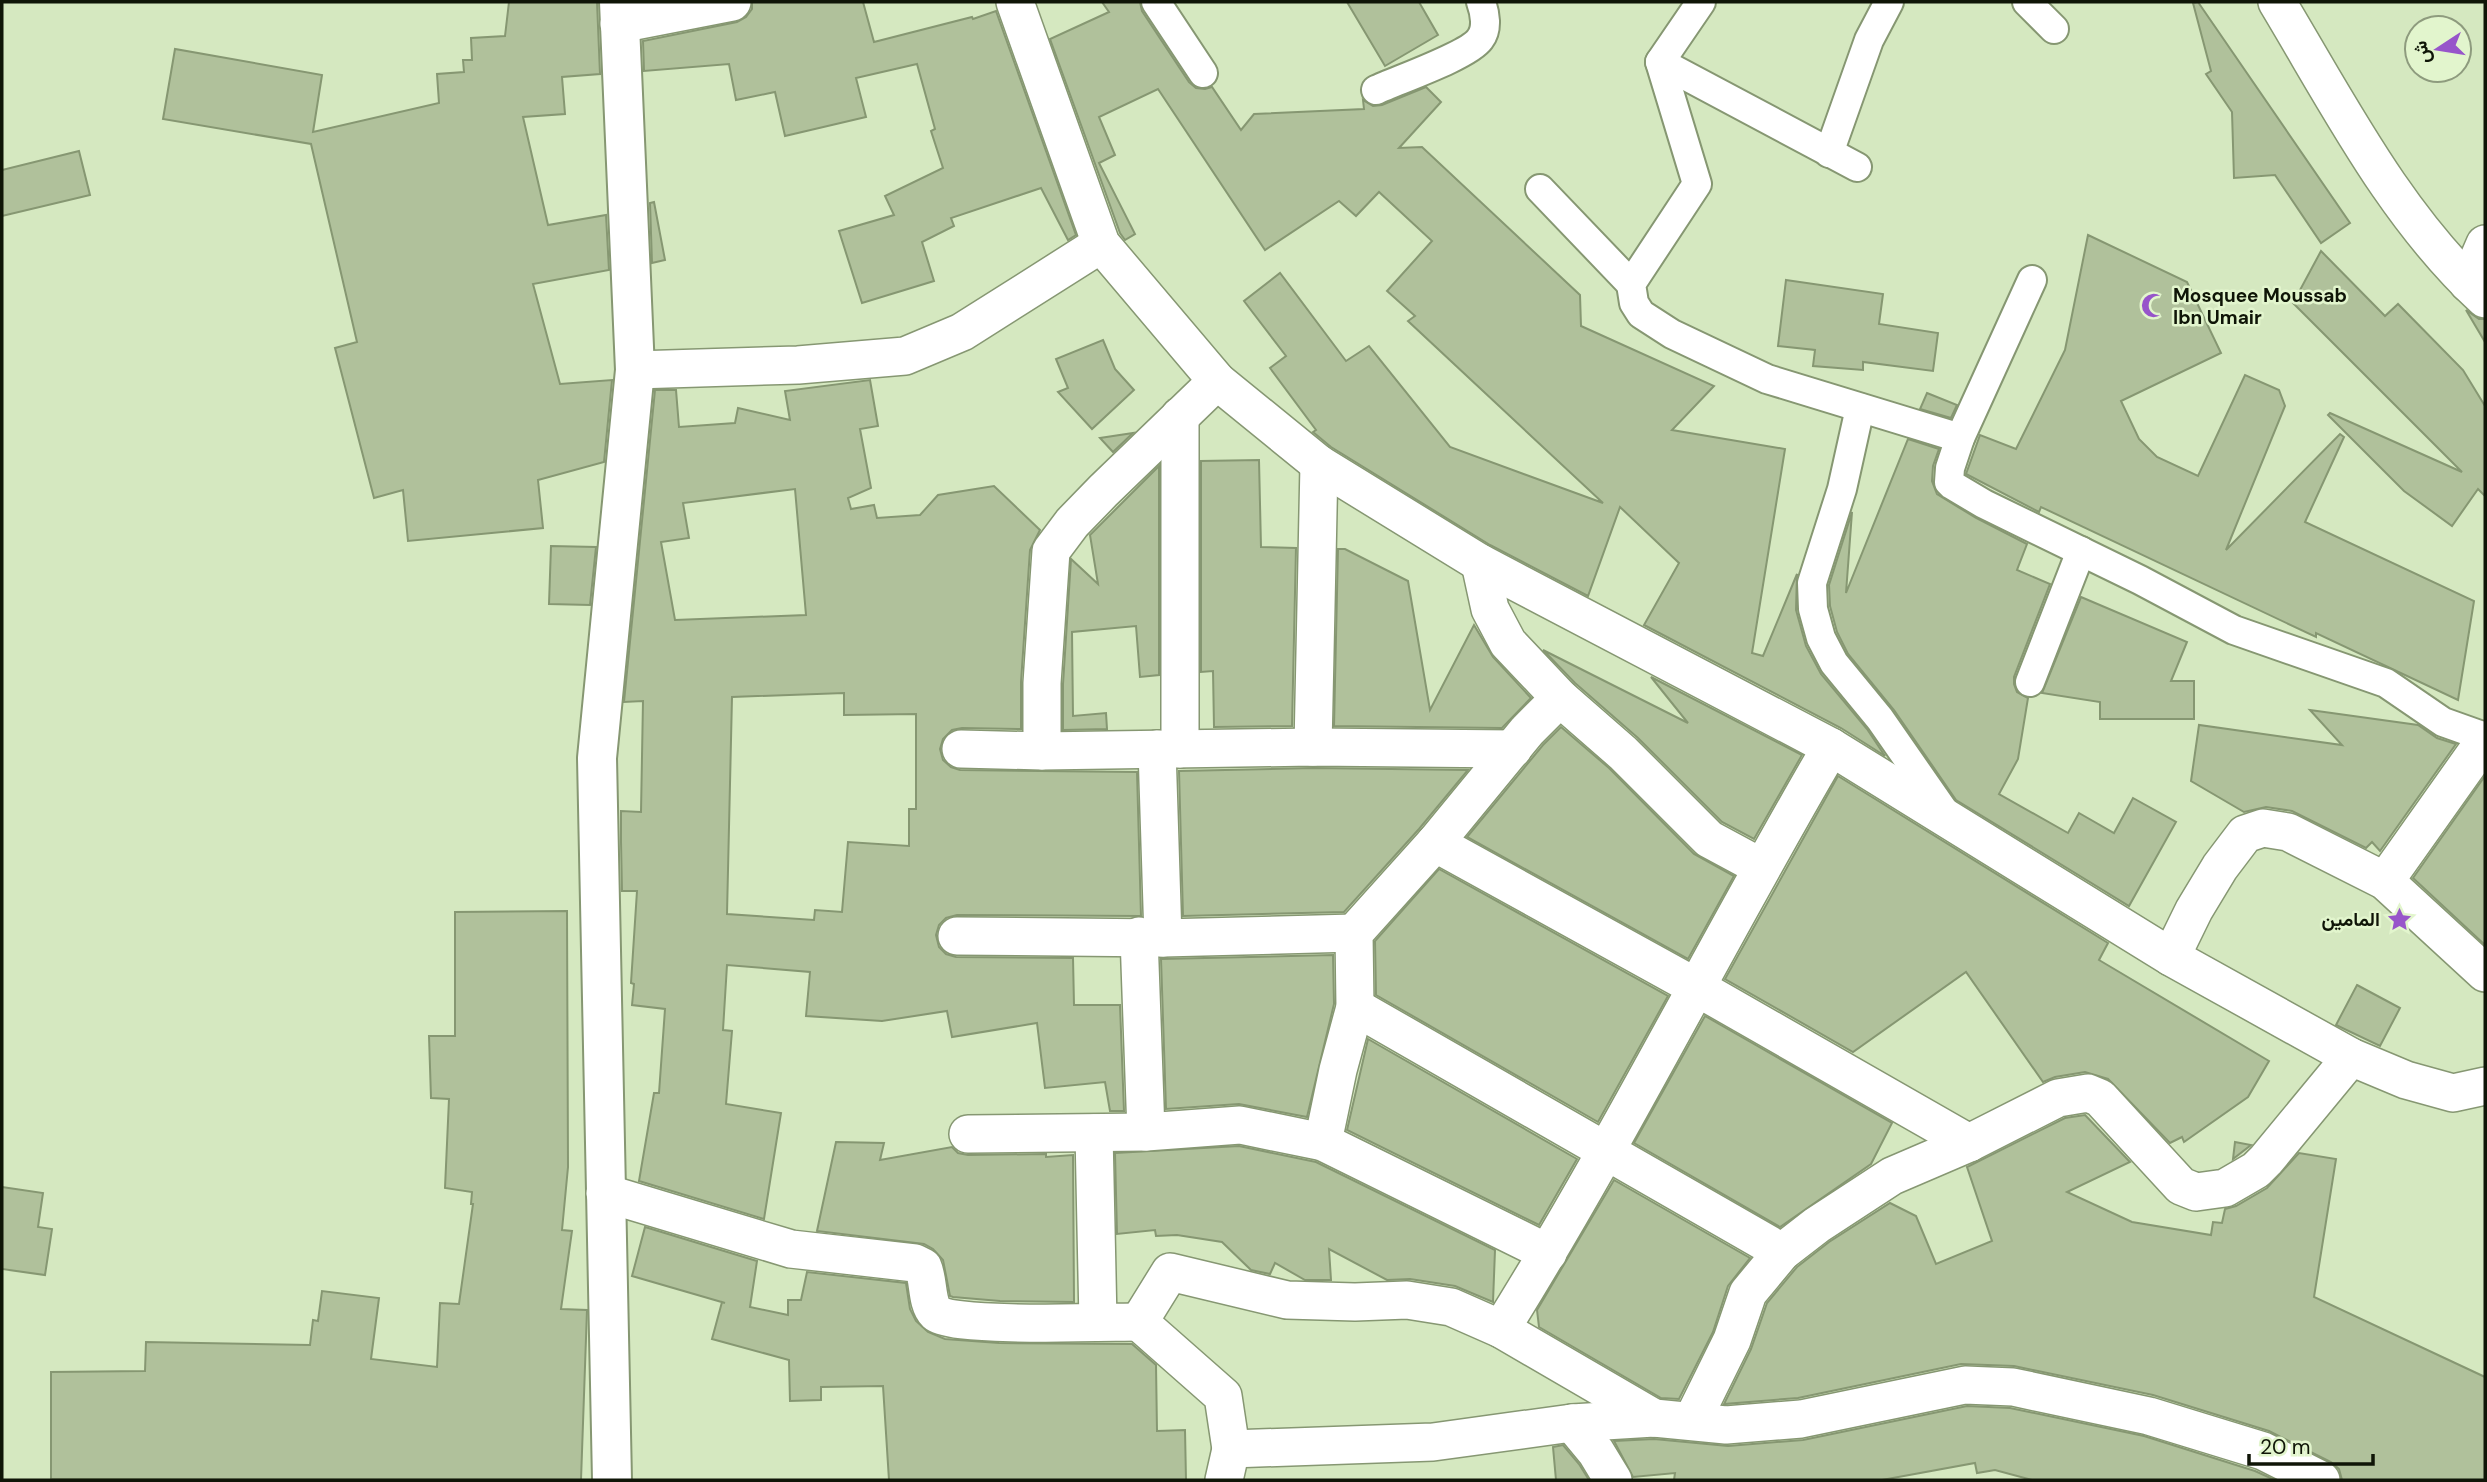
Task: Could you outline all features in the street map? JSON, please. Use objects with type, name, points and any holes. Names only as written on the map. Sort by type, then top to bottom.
[{"type":"main road","points":[[612,1480],[597,758],[635,370],[619,13]]},
{"type":"street","points":[[619,13],[732,2]]},
{"type":"street","points":[[1015,2],[1101,244],[1217,381],[1319,464],[1480,563],[1831,747],[2171,957],[2351,1057],[2406,1080],[2454,1093],[2485,1086]]},
{"type":"street","points":[[1156,2],[1203,73]]},
{"type":"street","points":[[1376,90],[1465,51],[1479,41],[1484,32],[1485,13],[1481,2]]},
{"type":"street","points":[[1660,62],[1701,2]]},
{"type":"street","points":[[1829,153],[1870,40],[1889,2]]},
{"type":"street","points":[[2027,2],[2054,29]]},
{"type":"street","points":[[2277,2],[2355,134],[2412,220],[2476,291]]},
{"type":"street","points":[[1660,62],[1857,167]]},
{"type":"street","points":[[1631,284],[1698,184],[1660,62]]},
{"type":"street","points":[[1540,189],[1631,284],[1634,303],[1641,314],[1672,334],[1767,379],[1960,438]]},
{"type":"street","points":[[635,370],[798,365],[905,356],[962,332],[1101,244]]},
{"type":"street","points":[[2476,291],[2485,244]]},
{"type":"street","points":[[2032,280],[1960,438],[1950,468],[1949,482],[1974,499],[2234,630],[2386,683],[2444,722],[2485,738],[2385,881]]},
{"type":"street","points":[[1042,751],[1042,683],[1051,551],[1072,523],[1103,491],[1217,381]]},
{"type":"street","points":[[1860,408],[1842,489],[1812,583],[1813,609],[1821,638],[1834,663],[1880,719],[1952,822]]},
{"type":"street","points":[[1146,1132],[1151,937],[1169,749],[1180,416]]},
{"type":"street","points":[[1313,747],[1319,464]]},
{"type":"street","points":[[2031,682],[2081,551]]},
{"type":"street","points":[[1480,563],[1490,609],[1508,643],[1560,698],[1623,753],[1709,839],[1761,867]]},
{"type":"street","points":[[1323,1142],[1355,1007],[1354,933],[1435,843],[1527,731],[1560,698]]},
{"type":"street","points":[[1501,1329],[1548,1253],[1761,867],[1831,747]]},
{"type":"street","points":[[961,749],[1513,749]]},
{"type":"street","points":[[2171,957],[2194,910],[2220,867],[2245,834],[2263,828],[2288,832],[2385,881],[2485,973]]},
{"type":"street","points":[[1435,843],[1696,987],[1969,1143]]},
{"type":"street","points":[[957,936],[1151,937],[1354,933]]},
{"type":"street","points":[[1355,1007],[1782,1252]]},
{"type":"street","points":[[1692,1421],[1732,1339],[1748,1293],[1782,1252],[1817,1225],[1892,1176],[1969,1143],[2058,1098],[2088,1093],[2109,1105],[2181,1186],[2196,1192],[2225,1188],[2256,1170],[2266,1160],[2351,1057]]},
{"type":"street","points":[[968,1134],[1146,1132],[1240,1125],[1323,1142],[1548,1253]]},
{"type":"street","points":[[1094,1133],[1098,1322]]},
{"type":"street","points":[[605,1194],[791,1249],[915,1263],[923,1267],[932,1306],[940,1316],[970,1320],[1139,1322],[1223,1396],[1227,1465],[1572,1423],[1654,1419],[1726,1425],[1801,1419],[1965,1385],[2013,1387],[2148,1416],[2263,1451],[2321,1480]]},
{"type":"street","points":[[1139,1322],[1170,1272],[1287,1300],[1407,1300],[1451,1307],[1501,1329],[1654,1419]]},
{"type":"street","points":[[1572,1423],[1596,1452],[1613,1480]]},
{"type":"building","points":[[509,2],[597,2],[600,74],[562,77],[565,114],[523,117],[548,225],[606,215],[609,270],[533,284],[560,384],[612,380],[604,462],[538,480],[543,528],[408,541],[403,490],[374,498],[335,348],[357,342],[311,144],[163,119],[175,49],[322,75],[313,132],[439,103],[437,74],[464,72],[463,60],[472,60],[471,38],[505,36]]},
{"type":"building","points":[[752,2],[863,2],[874,42],[996,11],[1076,235],[1068,240],[1041,188],[951,218],[954,226],[922,242],[934,281],[862,303],[839,231],[894,215],[885,196],[943,168],[931,131],[935,129],[917,64],[856,78],[866,117],[785,136],[775,92],[736,100],[729,64],[644,71],[643,41],[737,22],[746,17],[752,9]]},
{"type":"building","points":[[1102,2],[1140,2],[1142,11],[1189,82],[1196,88],[1212,87],[1241,130],[1254,114],[1364,109],[1363,100],[1373,106],[1382,105],[1426,87],[1441,102],[1399,148],[1422,147],[1580,295],[1581,326],[1714,386],[1672,430],[1785,449],[1752,653],[1763,656],[1797,574],[1796,610],[1806,646],[1821,674],[1867,729],[1885,756],[1841,728],[1644,625],[1679,563],[1620,507],[1588,596],[1490,545],[1331,447],[1313,432],[1316,430],[1270,368],[1286,356],[1244,301],[1280,273],[1346,361],[1369,346],[1450,447],[1603,503],[1408,321],[1415,316],[1387,291],[1432,241],[1379,192],[1356,216],[1339,201],[1265,250],[1158,89],[1099,117],[1115,155],[1099,163],[1135,234],[1125,240],[1120,233],[1050,39],[1109,12]]},
{"type":"building","points":[[1347,2],[1419,2],[1438,35],[1385,66]]},
{"type":"building","points":[[2198,2],[2350,223],[2321,243],[2275,175],[2234,178],[2232,112],[2206,74],[2211,71],[2193,3]]},
{"type":"building","points":[[79,151],[90,195],[2,216],[2,170]]},
{"type":"building","points":[[654,202],[665,260],[652,263],[650,203]]},
{"type":"building","points":[[2088,235],[2187,282],[2221,353],[2121,401],[2139,439],[2157,457],[2198,476],[2245,375],[2279,390],[2285,406],[2226,550],[2340,434],[2344,437],[2305,522],[2474,601],[2458,700],[2316,633],[2316,637],[2041,507],[2039,512],[1966,474],[1980,435],[2016,449],[2065,350]]},
{"type":"building","points":[[2321,251],[2385,316],[2398,304],[2463,370],[2485,406],[2485,496],[2478,489],[2452,526],[2404,491],[2328,415],[2330,413],[2462,472],[2293,303]]},
{"type":"building","points":[[1786,280],[1883,294],[1879,324],[1938,333],[1933,371],[1863,362],[1863,370],[1813,366],[1815,350],[1778,346]]},
{"type":"building","points":[[2466,310],[2479,319],[2485,319],[2485,342]]},
{"type":"building","points":[[1103,340],[1115,369],[1134,390],[1092,429],[1058,392],[1068,388],[1056,359]]},
{"type":"building","points":[[870,380],[878,426],[860,429],[871,488],[848,498],[851,509],[874,505],[877,518],[920,515],[938,495],[994,486],[1040,530],[1030,550],[1021,682],[1021,729],[952,730],[943,739],[940,749],[943,760],[960,770],[1137,772],[1141,916],[957,915],[946,918],[939,925],[936,935],[939,947],[946,954],[956,957],[1073,958],[1074,1005],[1120,1005],[1124,1111],[1110,1111],[1105,1082],[1045,1088],[1037,1023],[952,1037],[947,1011],[882,1021],[806,1016],[810,972],[727,965],[723,1030],[732,1031],[726,1104],[781,1113],[764,1219],[639,1181],[654,1093],[659,1093],[665,1009],[632,1005],[637,891],[622,891],[621,811],[641,812],[643,701],[624,702],[655,390],[676,390],[679,427],[735,423],[738,408],[790,420],[785,391]],"holes":[[[795,489],[806,615],[675,620],[661,542],[689,538],[683,503]],[[844,693],[844,715],[916,714],[916,809],[909,809],[909,846],[848,842],[842,912],[815,910],[814,920],[727,914],[732,697]]]},
{"type":"building","points":[[1927,393],[1957,405],[1951,418],[1920,409]]},
{"type":"building","points":[[1133,433],[1113,452],[1100,438]]},
{"type":"building","points":[[1908,439],[1939,449],[1933,466],[1932,481],[1937,494],[2027,544],[2017,570],[2050,584],[2014,677],[2017,692],[2028,698],[2018,759],[1999,794],[2068,833],[2079,813],[2114,833],[2133,798],[2176,822],[2129,906],[1956,800],[1894,710],[1848,654],[1837,632],[1830,606],[1829,585],[1852,512],[1846,593]]},
{"type":"building","points":[[1259,460],[1261,547],[1296,548],[1292,726],[1214,727],[1213,671],[1201,672],[1201,461]]},
{"type":"building","points":[[1159,466],[1159,675],[1140,677],[1136,626],[1072,632],[1073,716],[1106,713],[1107,729],[1063,730],[1063,684],[1071,559],[1098,584],[1090,535]]},
{"type":"building","points":[[551,546],[596,547],[590,605],[549,604]]},
{"type":"building","points":[[1338,549],[1345,549],[1408,581],[1430,710],[1474,625],[1493,657],[1531,698],[1502,728],[1334,726]]},
{"type":"building","points":[[2081,597],[2187,642],[2171,681],[2194,681],[2194,719],[2100,719],[2100,702],[2042,693]]},
{"type":"building","points":[[1543,650],[1688,723],[1651,677],[1802,755],[1754,839],[1722,822],[1638,738],[1575,683]]},
{"type":"building","points":[[2310,710],[2418,725],[2437,738],[2456,744],[2380,851],[2372,842],[2366,848],[2292,811],[2266,807],[2244,812],[2191,781],[2199,725],[2342,745]]},
{"type":"building","points":[[1561,727],[1609,768],[1694,854],[1734,876],[1688,959],[1467,837]]},
{"type":"building","points":[[1313,768],[1468,770],[1344,912],[1183,916],[1179,771]]},
{"type":"building","points":[[1838,776],[2108,943],[2099,960],[2269,1061],[2248,1097],[2184,1142],[2182,1137],[2170,1143],[2108,1079],[2085,1072],[2043,1082],[1966,972],[1853,1052],[1725,979]]},
{"type":"building","points":[[2485,776],[2485,945],[2413,878]]},
{"type":"building","points":[[1439,869],[1668,996],[1598,1122],[1376,995],[1375,941]]},
{"type":"building","points":[[567,911],[568,1167],[562,1230],[572,1231],[561,1309],[587,1310],[581,1480],[51,1479],[51,1372],[145,1371],[146,1342],[310,1345],[313,1320],[318,1321],[322,1291],[379,1298],[371,1359],[437,1367],[440,1303],[459,1304],[473,1204],[472,1192],[445,1188],[449,1099],[431,1098],[429,1036],[455,1036],[455,912]]},
{"type":"building","points":[[1333,955],[1334,1004],[1307,1117],[1239,1104],[1166,1109],[1161,959]]},
{"type":"building","points":[[2357,985],[2400,1008],[2380,1046],[2336,1025]]},
{"type":"building","points":[[1705,1016],[1892,1123],[1871,1164],[1780,1227],[1634,1143]]},
{"type":"building","points":[[1368,1039],[1577,1159],[1539,1225],[1347,1130]]},
{"type":"building","points":[[2085,1115],[2130,1162],[2067,1192],[2132,1222],[2211,1235],[2213,1222],[2222,1223],[2225,1209],[2236,1206],[2267,1188],[2299,1153],[2336,1159],[2314,1297],[2485,1377],[2485,1480],[2342,1480],[2339,1469],[2331,1462],[2269,1431],[2153,1395],[2014,1366],[1961,1364],[1798,1398],[1724,1404],[1751,1349],[1767,1303],[1797,1267],[1829,1242],[1890,1203],[1916,1216],[1936,1264],[1992,1241],[1967,1167],[2065,1118]]},
{"type":"building","points":[[836,1142],[884,1143],[880,1160],[952,1147],[958,1153],[968,1155],[1073,1155],[1074,1302],[953,1297],[950,1296],[943,1260],[924,1244],[817,1231]]},
{"type":"building","points":[[2235,1142],[2251,1145],[2233,1159]]},
{"type":"building","points":[[1239,1146],[1316,1162],[1495,1250],[1493,1302],[1455,1286],[1410,1279],[1387,1280],[1329,1249],[1331,1280],[1305,1280],[1275,1263],[1270,1274],[1251,1270],[1222,1242],[1177,1235],[1156,1236],[1155,1230],[1117,1234],[1115,1153]]},
{"type":"building","points":[[1614,1180],[1750,1258],[1728,1286],[1713,1332],[1679,1399],[1661,1398],[1539,1327],[1537,1310]]},
{"type":"building","points":[[2,1187],[43,1193],[38,1227],[52,1229],[45,1275],[2,1269]]},
{"type":"building","points":[[645,1227],[757,1261],[750,1307],[788,1315],[788,1300],[801,1300],[807,1272],[906,1283],[910,1309],[916,1321],[928,1332],[945,1339],[999,1343],[1132,1344],[1156,1365],[1157,1431],[1185,1430],[1186,1480],[889,1480],[883,1386],[821,1387],[821,1400],[790,1401],[789,1360],[712,1339],[722,1302],[632,1276]]},
{"type":"building","points":[[1967,1406],[2010,1408],[2144,1436],[2255,1471],[2275,1480],[2032,1480],[1995,1470],[1977,1473],[1975,1463],[1882,1480],[1674,1480],[1675,1473],[1633,1477],[1614,1441],[1654,1439],[1728,1446],[1803,1440]]},
{"type":"building","points":[[1563,1445],[1589,1480],[1556,1480],[1553,1447]]},
{"type":"place","name":"Mosquee Moussab Ibn Umair","points":[[2153,306]]},
{"type":"place","name":"المامين","points":[[2400,919]]}]
